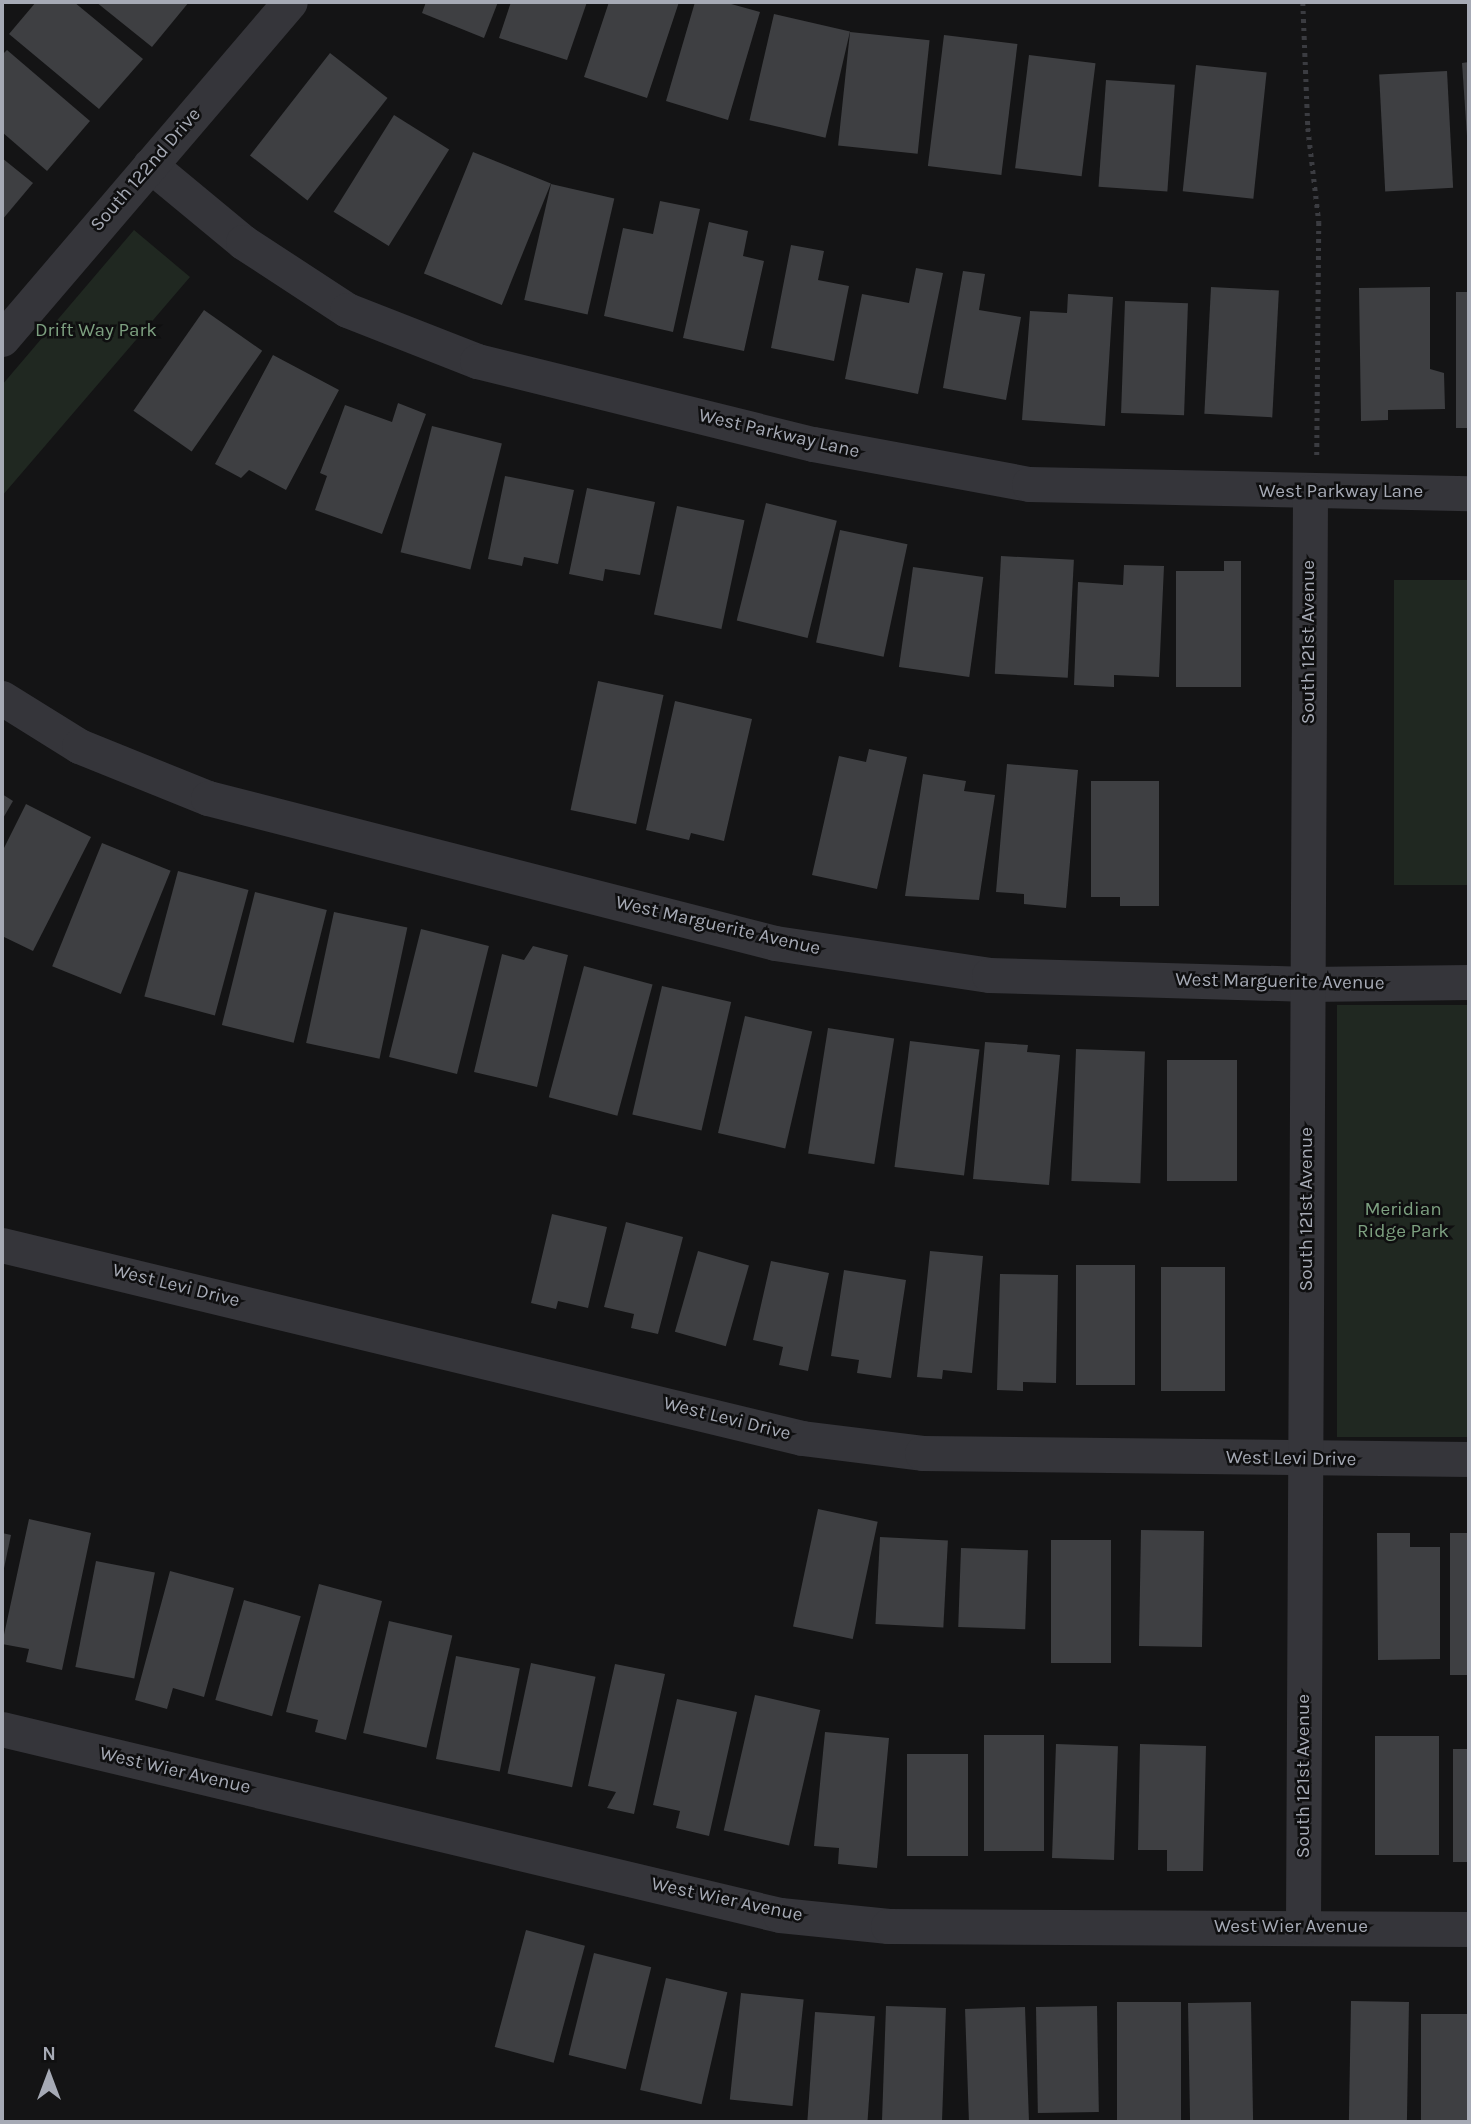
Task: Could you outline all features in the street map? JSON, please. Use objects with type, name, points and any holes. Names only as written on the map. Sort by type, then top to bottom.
[{"type":"street","name":"South 122nd Drive","points":[[3,334],[290,2]]},
{"type":"street","name":"West Parkway Lane","points":[[150,165],[243,242],[347,310],[477,360],[813,444],[1029,484],[1310,492],[1469,493]]},
{"type":"street","name":"South 121st Avenue","points":[[1303,1926],[1310,492]]},
{"type":"street","name":"West Marguerite Avenue","points":[[2,698],[79,746],[208,798],[775,943],[989,975],[1308,984],[1469,982]]},
{"type":"street","name":"West Levi Drive","points":[[2,1245],[802,1438],[922,1453],[1305,1460],[1469,1459]]},
{"type":"street","name":"West Wier Avenue","points":[[2,1729],[780,1915],[887,1926],[1303,1926],[1469,1929]]},
{"type":"path","points":[[1303,2],[1308,128],[1320,222],[1317,460],[1310,492]]},
{"type":"green space","name":"Drift Way Park","points":[[134,230],[190,277],[2,496],[2,385]]},
{"type":"green space","points":[[1394,580],[1469,580],[1469,885],[1394,885]]},
{"type":"green space","name":"Meridian Ridge Park","points":[[1337,1005],[1469,1005],[1469,1437],[1337,1437]]},
{"type":"building","points":[[36,2],[74,2],[143,59],[99,109],[9,34]]},
{"type":"building","points":[[96,2],[189,2],[152,47]]},
{"type":"building","points":[[426,2],[498,2],[484,38],[422,13]]},
{"type":"building","points":[[511,2],[587,2],[567,60],[499,38]]},
{"type":"building","points":[[609,2],[679,2],[647,98],[584,77]]},
{"type":"building","points":[[695,2],[724,2],[760,12],[728,120],[666,101]]},
{"type":"building","points":[[774,14],[850,32],[825,138],[749,120]]},
{"type":"building","points":[[850,32],[930,40],[918,154],[838,145]]},
{"type":"building","points":[[944,35],[1017,44],[1001,175],[928,166]]},
{"type":"building","points":[[7,50],[90,121],[47,171],[2,132],[2,55]]},
{"type":"building","points":[[330,53],[388,98],[307,200],[250,155]]},
{"type":"building","points":[[1029,55],[1096,63],[1082,176],[1015,168]]},
{"type":"building","points":[[1469,62],[1469,136],[1467,136],[1462,63]]},
{"type":"building","points":[[1196,65],[1267,72],[1253,199],[1183,191]]},
{"type":"building","points":[[1447,71],[1453,188],[1385,191],[1379,75]]},
{"type":"building","points":[[1106,80],[1175,85],[1167,192],[1099,187]]},
{"type":"building","points":[[394,115],[449,149],[389,246],[334,212]]},
{"type":"building","points":[[473,152],[551,183],[502,305],[424,273]]},
{"type":"building","points":[[2,158],[33,183],[2,220]]},
{"type":"building","points":[[551,184],[614,199],[588,315],[524,300]]},
{"type":"building","points":[[660,201],[700,209],[673,332],[604,316],[623,228],[653,234]]},
{"type":"building","points":[[709,222],[748,231],[743,256],[764,261],[744,351],[683,338]]},
{"type":"building","points":[[791,245],[824,251],[818,280],[849,286],[834,361],[771,348]]},
{"type":"building","points":[[916,268],[943,273],[918,394],[845,379],[862,294],[909,303]]},
{"type":"building","points":[[963,271],[985,274],[979,310],[1021,317],[1006,400],[943,388]]},
{"type":"building","points":[[1211,287],[1279,291],[1272,417],[1204,414]]},
{"type":"building","points":[[1430,287],[1430,369],[1444,373],[1445,409],[1388,410],[1388,420],[1361,421],[1359,288]]},
{"type":"building","points":[[1456,292],[1469,292],[1469,428],[1456,428]]},
{"type":"building","points":[[1068,294],[1113,297],[1105,426],[1022,420],[1030,311],[1067,313]]},
{"type":"building","points":[[1125,301],[1188,303],[1184,415],[1121,413]]},
{"type":"building","points":[[204,310],[262,351],[192,451],[133,411]]},
{"type":"building","points":[[273,355],[339,390],[286,490],[249,470],[241,478],[215,464]]},
{"type":"building","points":[[398,403],[426,414],[382,534],[315,510],[327,476],[320,473],[345,405],[392,422]]},
{"type":"building","points":[[432,426],[502,443],[470,570],[401,552]]},
{"type":"building","points":[[505,476],[574,490],[558,564],[524,557],[522,566],[488,559]]},
{"type":"building","points":[[587,488],[655,502],[640,575],[605,569],[603,581],[569,574]]},
{"type":"building","points":[[766,503],[837,521],[808,638],[737,620]]},
{"type":"building","points":[[677,506],[744,520],[721,629],[654,615]]},
{"type":"building","points":[[840,530],[907,544],[884,657],[816,642]]},
{"type":"building","points":[[1001,556],[1074,560],[1068,678],[995,674]]},
{"type":"building","points":[[1224,561],[1241,561],[1241,687],[1176,687],[1176,571],[1224,571]]},
{"type":"building","points":[[1124,565],[1164,566],[1159,677],[1114,675],[1114,687],[1074,685],[1078,582],[1123,585]]},
{"type":"building","points":[[913,567],[983,577],[969,677],[899,667]]},
{"type":"building","points":[[598,681],[664,695],[636,824],[571,810]]},
{"type":"building","points":[[675,701],[752,719],[724,841],[691,833],[689,840],[646,830]]},
{"type":"building","points":[[869,749],[907,757],[877,889],[812,875],[839,756],[866,762]]},
{"type":"building","points":[[1007,764],[1078,770],[1066,908],[1024,904],[1024,894],[996,892]]},
{"type":"building","points":[[923,774],[966,781],[964,791],[995,795],[979,900],[905,896]]},
{"type":"building","points":[[1091,781],[1159,781],[1159,906],[1120,906],[1120,897],[1091,897]]},
{"type":"building","points":[[2,794],[13,801],[2,820]]},
{"type":"building","points":[[26,804],[91,837],[33,951],[2,936],[2,852]]},
{"type":"building","points":[[102,843],[171,871],[121,994],[52,966]]},
{"type":"building","points":[[178,871],[249,890],[215,1015],[144,997]]},
{"type":"building","points":[[255,892],[327,910],[294,1043],[222,1025]]},
{"type":"building","points":[[334,912],[407,928],[380,1059],[306,1043]]},
{"type":"building","points":[[421,929],[489,946],[457,1074],[389,1057]]},
{"type":"building","points":[[533,946],[568,955],[537,1087],[474,1072],[502,954],[524,960]]},
{"type":"building","points":[[584,966],[653,984],[617,1116],[549,1097]]},
{"type":"building","points":[[662,986],[731,1002],[701,1131],[632,1115]]},
{"type":"building","points":[[745,1016],[812,1032],[785,1148],[718,1133]]},
{"type":"building","points":[[828,1028],[894,1038],[874,1164],[808,1153]]},
{"type":"building","points":[[910,1041],[979,1050],[964,1176],[895,1167]]},
{"type":"building","points":[[985,1042],[1028,1045],[1027,1052],[1060,1055],[1049,1185],[973,1179]]},
{"type":"building","points":[[1076,1049],[1145,1051],[1140,1183],[1071,1181]]},
{"type":"building","points":[[1167,1060],[1237,1060],[1237,1181],[1167,1181]]},
{"type":"building","points":[[552,1214],[607,1227],[588,1308],[558,1301],[556,1309],[531,1303]]},
{"type":"building","points":[[626,1222],[683,1237],[658,1334],[631,1328],[634,1314],[604,1307]]},
{"type":"building","points":[[698,1251],[749,1266],[726,1346],[675,1332]]},
{"type":"building","points":[[930,1251],[983,1256],[972,1373],[943,1370],[942,1379],[917,1377]]},
{"type":"building","points":[[771,1261],[829,1273],[808,1371],[779,1365],[783,1347],[753,1340]]},
{"type":"building","points":[[1076,1265],[1135,1265],[1135,1385],[1076,1385]]},
{"type":"building","points":[[1161,1267],[1225,1267],[1225,1391],[1161,1391]]},
{"type":"building","points":[[844,1270],[906,1280],[891,1378],[857,1373],[859,1360],[831,1356]]},
{"type":"building","points":[[1000,1274],[1058,1275],[1056,1383],[1023,1382],[1023,1391],[997,1390]]},
{"type":"building","points":[[818,1509],[878,1522],[853,1639],[793,1626]]},
{"type":"building","points":[[29,1519],[91,1533],[62,1670],[26,1662],[29,1649],[2,1644]]},
{"type":"building","points":[[1141,1530],[1204,1531],[1202,1647],[1139,1646]]},
{"type":"building","points":[[2,1533],[11,1535],[3,1573],[2,1573]]},
{"type":"building","points":[[1377,1533],[1410,1533],[1410,1547],[1440,1547],[1440,1659],[1378,1660]]},
{"type":"building","points":[[1450,1533],[1469,1533],[1469,1675],[1450,1675]]},
{"type":"building","points":[[880,1537],[948,1541],[943,1627],[875,1624]]},
{"type":"building","points":[[1051,1540],[1111,1540],[1111,1663],[1051,1663]]},
{"type":"building","points":[[961,1548],[1028,1550],[1025,1629],[958,1627]]},
{"type":"building","points":[[96,1561],[155,1572],[134,1678],[75,1667]]},
{"type":"building","points":[[170,1571],[234,1588],[204,1697],[173,1688],[167,1709],[135,1700]]},
{"type":"building","points":[[319,1584],[382,1601],[346,1740],[315,1732],[318,1720],[286,1712]]},
{"type":"building","points":[[244,1600],[301,1616],[272,1716],[215,1700]]},
{"type":"building","points":[[389,1621],[452,1636],[426,1748],[363,1733]]},
{"type":"building","points":[[456,1656],[520,1668],[500,1771],[436,1759]]},
{"type":"building","points":[[531,1663],[596,1677],[572,1787],[508,1774]]},
{"type":"building","points":[[615,1664],[665,1674],[634,1814],[607,1808],[616,1792],[588,1786]]},
{"type":"building","points":[[755,1695],[820,1710],[789,1846],[724,1830]]},
{"type":"building","points":[[677,1699],[737,1712],[709,1836],[676,1828],[680,1811],[653,1805]]},
{"type":"building","points":[[825,1732],[889,1738],[877,1868],[838,1864],[839,1848],[814,1846]]},
{"type":"building","points":[[984,1735],[1044,1735],[1044,1851],[984,1851]]},
{"type":"building","points":[[1375,1736],[1439,1736],[1439,1855],[1375,1855]]},
{"type":"building","points":[[1056,1744],[1118,1746],[1114,1860],[1052,1858]]},
{"type":"building","points":[[1140,1744],[1206,1746],[1203,1871],[1167,1871],[1167,1850],[1138,1850]]},
{"type":"building","points":[[1453,1749],[1469,1749],[1469,1862],[1453,1862]]},
{"type":"building","points":[[907,1754],[968,1754],[968,1856],[907,1856]]},
{"type":"building","points":[[526,1930],[585,1946],[554,2063],[495,2047]]},
{"type":"building","points":[[594,1953],[651,1967],[626,2069],[569,2055]]},
{"type":"building","points":[[666,1978],[727,1992],[702,2104],[640,2090]]},
{"type":"building","points":[[741,1993],[804,2000],[792,2106],[730,2099]]},
{"type":"building","points":[[1351,2001],[1409,2002],[1407,2122],[1349,2122]]},
{"type":"building","points":[[1117,2002],[1181,2002],[1181,2122],[1117,2122]]},
{"type":"building","points":[[1251,2002],[1253,2122],[1190,2122],[1188,2003]]},
{"type":"building","points":[[886,2006],[946,2008],[942,2122],[882,2122]]},
{"type":"building","points":[[1097,2006],[1099,2112],[1038,2113],[1036,2007]]},
{"type":"building","points":[[1025,2007],[1029,2121],[969,2122],[965,2009]]},
{"type":"building","points":[[815,2012],[875,2016],[867,2122],[807,2122]]},
{"type":"building","points":[[1421,2014],[1469,2014],[1469,2122],[1421,2122]]}]
